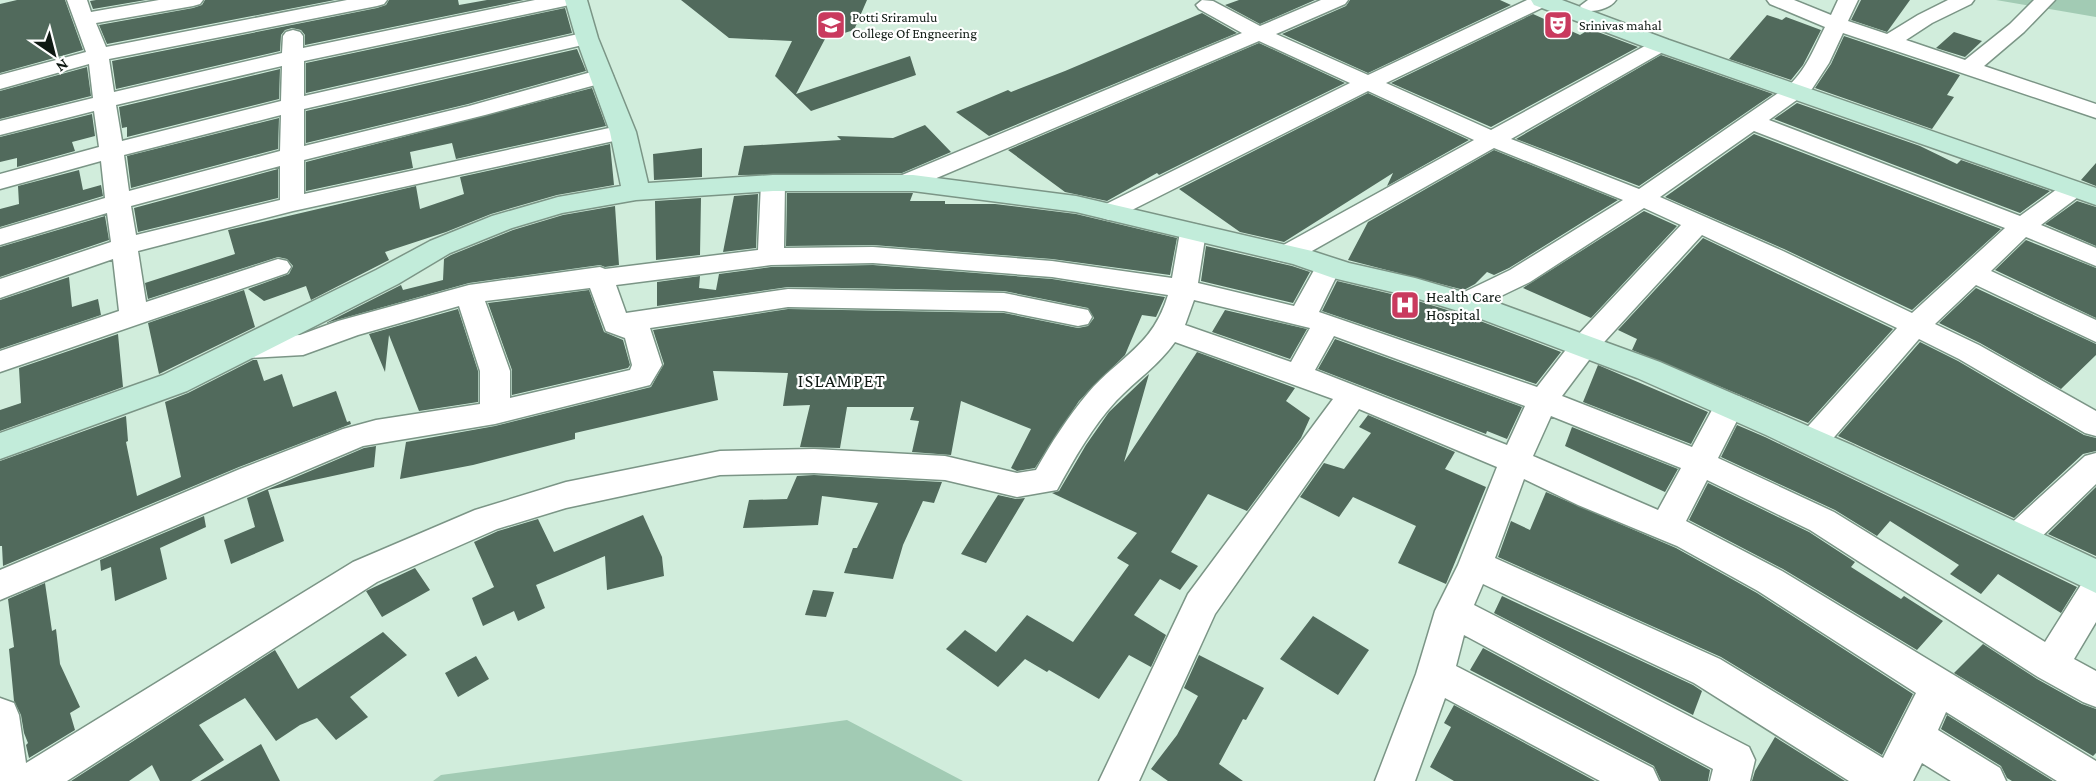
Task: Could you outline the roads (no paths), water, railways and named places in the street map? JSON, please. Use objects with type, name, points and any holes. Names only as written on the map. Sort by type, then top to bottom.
[{"type":"street","points":[[134,316],[98,55],[81,9],[193,0]]},
{"type":"street","points":[[0,82],[98,55],[292,8],[377,0]]},
{"type":"street","points":[[0,128],[294,56],[464,10],[565,0]]},
{"type":"street","points":[[576,0],[587,38],[623,132],[636,192]]},
{"type":"street","points":[[904,183],[1338,0]]},
{"type":"street","points":[[1109,212],[1368,82],[1543,0],[1662,45],[1800,88],[2088,190]]},
{"type":"street","points":[[1777,0],[1836,24],[2096,111]]},
{"type":"street","points":[[1466,302],[1520,276],[1641,198],[1800,88],[1834,33],[1848,0]]},
{"type":"street","points":[[1889,42],[1925,19],[1964,0]]},
{"type":"street","points":[[1968,69],[2018,28],[2045,0]]},
{"type":"street","points":[[1590,2],[1800,88]]},
{"type":"street","points":[[1206,5],[1258,33],[1491,139],[1641,198],[1774,257],[1969,352],[2096,424]]},
{"type":"street","points":[[292,8],[294,56],[291,106],[292,204]]},
{"type":"street","points":[[464,10],[476,62]]},
{"type":"street","points":[[0,182],[111,150],[476,62],[587,38]]},
{"type":"street","points":[[1287,254],[1662,45]]},
{"type":"street","points":[[0,237],[117,202],[292,156],[523,100],[602,76]]},
{"type":"street","points":[[1752,122],[2023,226],[2096,258]]},
{"type":"street","points":[[0,289],[124,247],[292,204],[623,132]]},
{"type":"street","points":[[771,257],[773,183]]},
{"type":"street","points":[[0,446],[175,383],[387,277],[440,247],[502,222],[558,205],[636,192],[773,183],[904,183],[1008,194],[1109,212],[1302,257],[1328,269],[1389,281],[1466,302],[1585,345],[1730,405],[2096,577]]},
{"type":"street","points":[[1812,442],[1915,326],[2023,226],[2088,190]]},
{"type":"street","points":[[1395,781],[1435,674],[1453,611],[1475,565],[1515,461],[1542,401],[1585,345],[1698,223]]},
{"type":"street","points":[[32,781],[365,572],[487,519],[566,495],[720,464],[838,462],[945,468],[1017,485],[1046,481],[1057,460],[1105,395],[1158,344],[1168,329],[1183,288],[1193,232]]},
{"type":"street","points":[[247,348],[303,345],[348,328],[469,294],[600,276],[771,257],[885,256],[1052,269],[1183,288],[1315,320],[1542,401],[1698,462],[1822,521],[2050,665],[2096,690]]},
{"type":"street","points":[[0,362],[278,267]]},
{"type":"street","points":[[1298,375],[1328,269]]},
{"type":"street","points":[[1973,273],[2096,332]]},
{"type":"street","points":[[600,276],[616,324]]},
{"type":"street","points":[[469,294],[495,370],[495,413]]},
{"type":"street","points":[[616,324],[788,298],[1004,302],[1078,317]]},
{"type":"street","points":[[0,585],[251,478],[354,437],[376,431],[495,413],[640,378],[647,365],[638,332],[616,324]]},
{"type":"street","points":[[1168,329],[1353,395],[1515,461],[1689,536],[1770,581],[2093,781]]},
{"type":"street","points":[[1119,781],[1200,604],[1353,395]]},
{"type":"street","points":[[1666,527],[1698,462],[1730,405]]},
{"type":"street","points":[[2017,539],[2096,465]]},
{"type":"street","points":[[1475,565],[1707,671],[1885,781]]},
{"type":"street","points":[[2050,665],[2096,590]]},
{"type":"street","points":[[1453,611],[1735,760],[1730,781]]},
{"type":"street","points":[[1435,674],[1639,781]]},
{"type":"street","points":[[1892,781],[1939,687]]},
{"type":"street","points":[[0,715],[8,781]]},
{"type":"street","points":[[1915,737],[1986,781]]},
{"type":"place","name":"Potti Sriramulu College Of Engneering","points":[[831,25]]},
{"type":"place","name":"Srinivas mahal","points":[[1558,25]]},
{"type":"place","name":"Health Care Hospital","points":[[1405,305]]},
{"type":"district","name":"ISLAMPET","points":[[842,381]]}]
